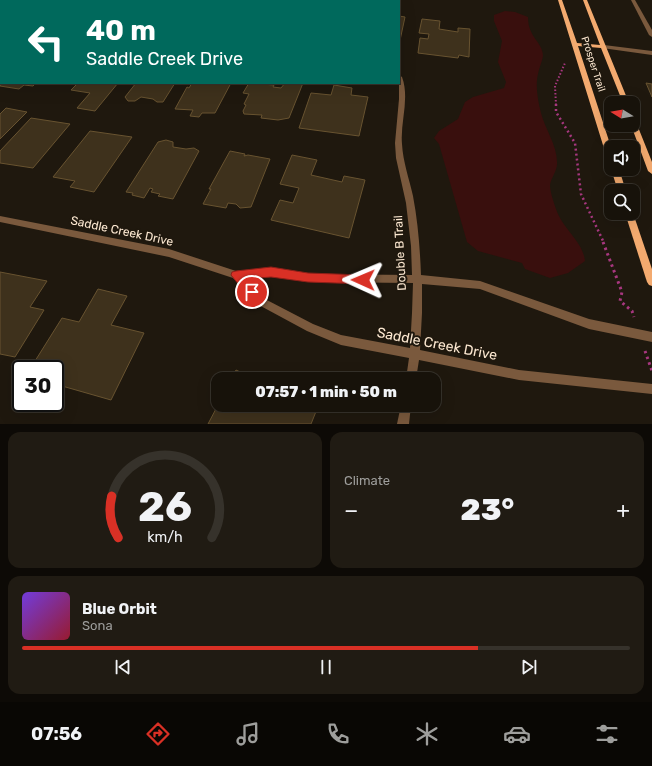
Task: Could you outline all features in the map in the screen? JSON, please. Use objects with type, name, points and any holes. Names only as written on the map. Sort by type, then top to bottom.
[{"type":"main road","name":"Prosper Trail","points":[[560,0],[605,140]]},
{"type":"main road","name":"Prosper Trail","points":[[584,0],[623,96]]},
{"type":"main road","points":[[574,44],[604,47]]},
{"type":"main road","points":[[637,132],[652,171]]},
{"type":"main road","points":[[631,220],[652,282]]},
{"type":"street","points":[[633,0],[652,35]]},
{"type":"street","points":[[604,47],[652,53]]},
{"type":"street","name":"Double B Trail","points":[[400,78],[402,87],[397,136],[398,152],[410,201],[415,241],[416,279],[414,355],[412,372]]},
{"type":"street","name":"Saddle Creek Drive","points":[[0,219],[168,253],[236,275],[271,272],[308,278],[416,279],[480,285],[589,324],[652,337]]},
{"type":"street","name":"Saddle Creek Drive","points":[[236,275],[260,301],[310,328],[341,340],[519,374],[652,389]]},
{"type":"street","points":[[403,424],[405,412]]},
{"type":"path","points":[[566,61],[555,86],[556,112],[575,143],[581,194],[602,239],[622,292],[620,301],[632,311],[652,371]]},
{"type":"shaded area","points":[[505,11],[515,12],[528,17],[530,30],[541,47],[543,56],[538,72],[537,94],[541,113],[555,149],[557,162],[550,185],[551,191],[559,216],[581,247],[585,261],[568,273],[550,278],[525,269],[522,263],[478,251],[467,242],[439,144],[434,138],[439,131],[458,119],[465,102],[473,97],[504,88],[506,82],[498,62],[502,41],[494,21],[494,15]]},
{"type":"building","points":[[400,16],[405,17],[400,40]]},
{"type":"building","points":[[422,19],[440,21],[439,29],[458,32],[458,28],[470,29],[469,57],[459,55],[458,58],[418,53],[420,38],[428,39],[429,34],[419,33]]},
{"type":"building","points":[[646,83],[652,84],[652,97]]},
{"type":"building","points":[[1,84],[35,84],[33,86],[24,85],[19,89],[0,86]]},
{"type":"building","points":[[77,84],[117,84],[95,111],[77,108],[90,93],[71,90]]},
{"type":"building","points":[[135,84],[174,84],[163,102],[157,102],[153,99],[141,97],[135,101],[128,101],[125,97]]},
{"type":"building","points":[[191,84],[230,84],[215,113],[202,113],[199,117],[190,116],[193,110],[175,109],[187,87],[189,88]]},
{"type":"building","points":[[248,84],[274,85],[273,87],[281,88],[284,84],[303,84],[289,118],[278,120],[261,118],[262,115],[244,114],[243,111],[246,105],[244,104],[249,94],[243,93]]},
{"type":"building","points":[[334,85],[352,88],[351,95],[368,97],[359,136],[299,128],[311,93],[331,95]]},
{"type":"building","points":[[6,108],[27,112],[0,139],[0,114]]},
{"type":"building","points":[[31,118],[70,124],[33,168],[0,163],[0,151]]},
{"type":"building","points":[[90,131],[132,137],[94,192],[70,187],[75,181],[53,177]]},
{"type":"building","points":[[166,140],[173,142],[173,147],[186,149],[194,148],[199,151],[173,199],[158,196],[160,194],[151,192],[153,189],[150,188],[144,198],[132,195],[133,193],[126,192],[158,142]]},
{"type":"building","points":[[230,151],[245,154],[244,156],[248,155],[270,159],[251,207],[240,208],[236,204],[228,203],[226,208],[203,204],[211,189],[209,189]]},
{"type":"building","points":[[292,155],[317,160],[311,175],[342,182],[344,176],[365,180],[349,238],[271,220],[280,200],[293,203],[299,188],[280,184]]},
{"type":"building","points":[[0,272],[47,281],[30,307],[44,310],[15,357],[0,354]]},
{"type":"building","points":[[98,289],[127,296],[111,325],[144,333],[111,400],[64,387],[64,360],[36,360],[62,318],[79,322]]},
{"type":"building","points":[[214,412],[316,412],[311,424],[208,424]]},
{"type":"route","points":[[252,292],[236,275],[271,272],[308,278],[363,280]]}]
